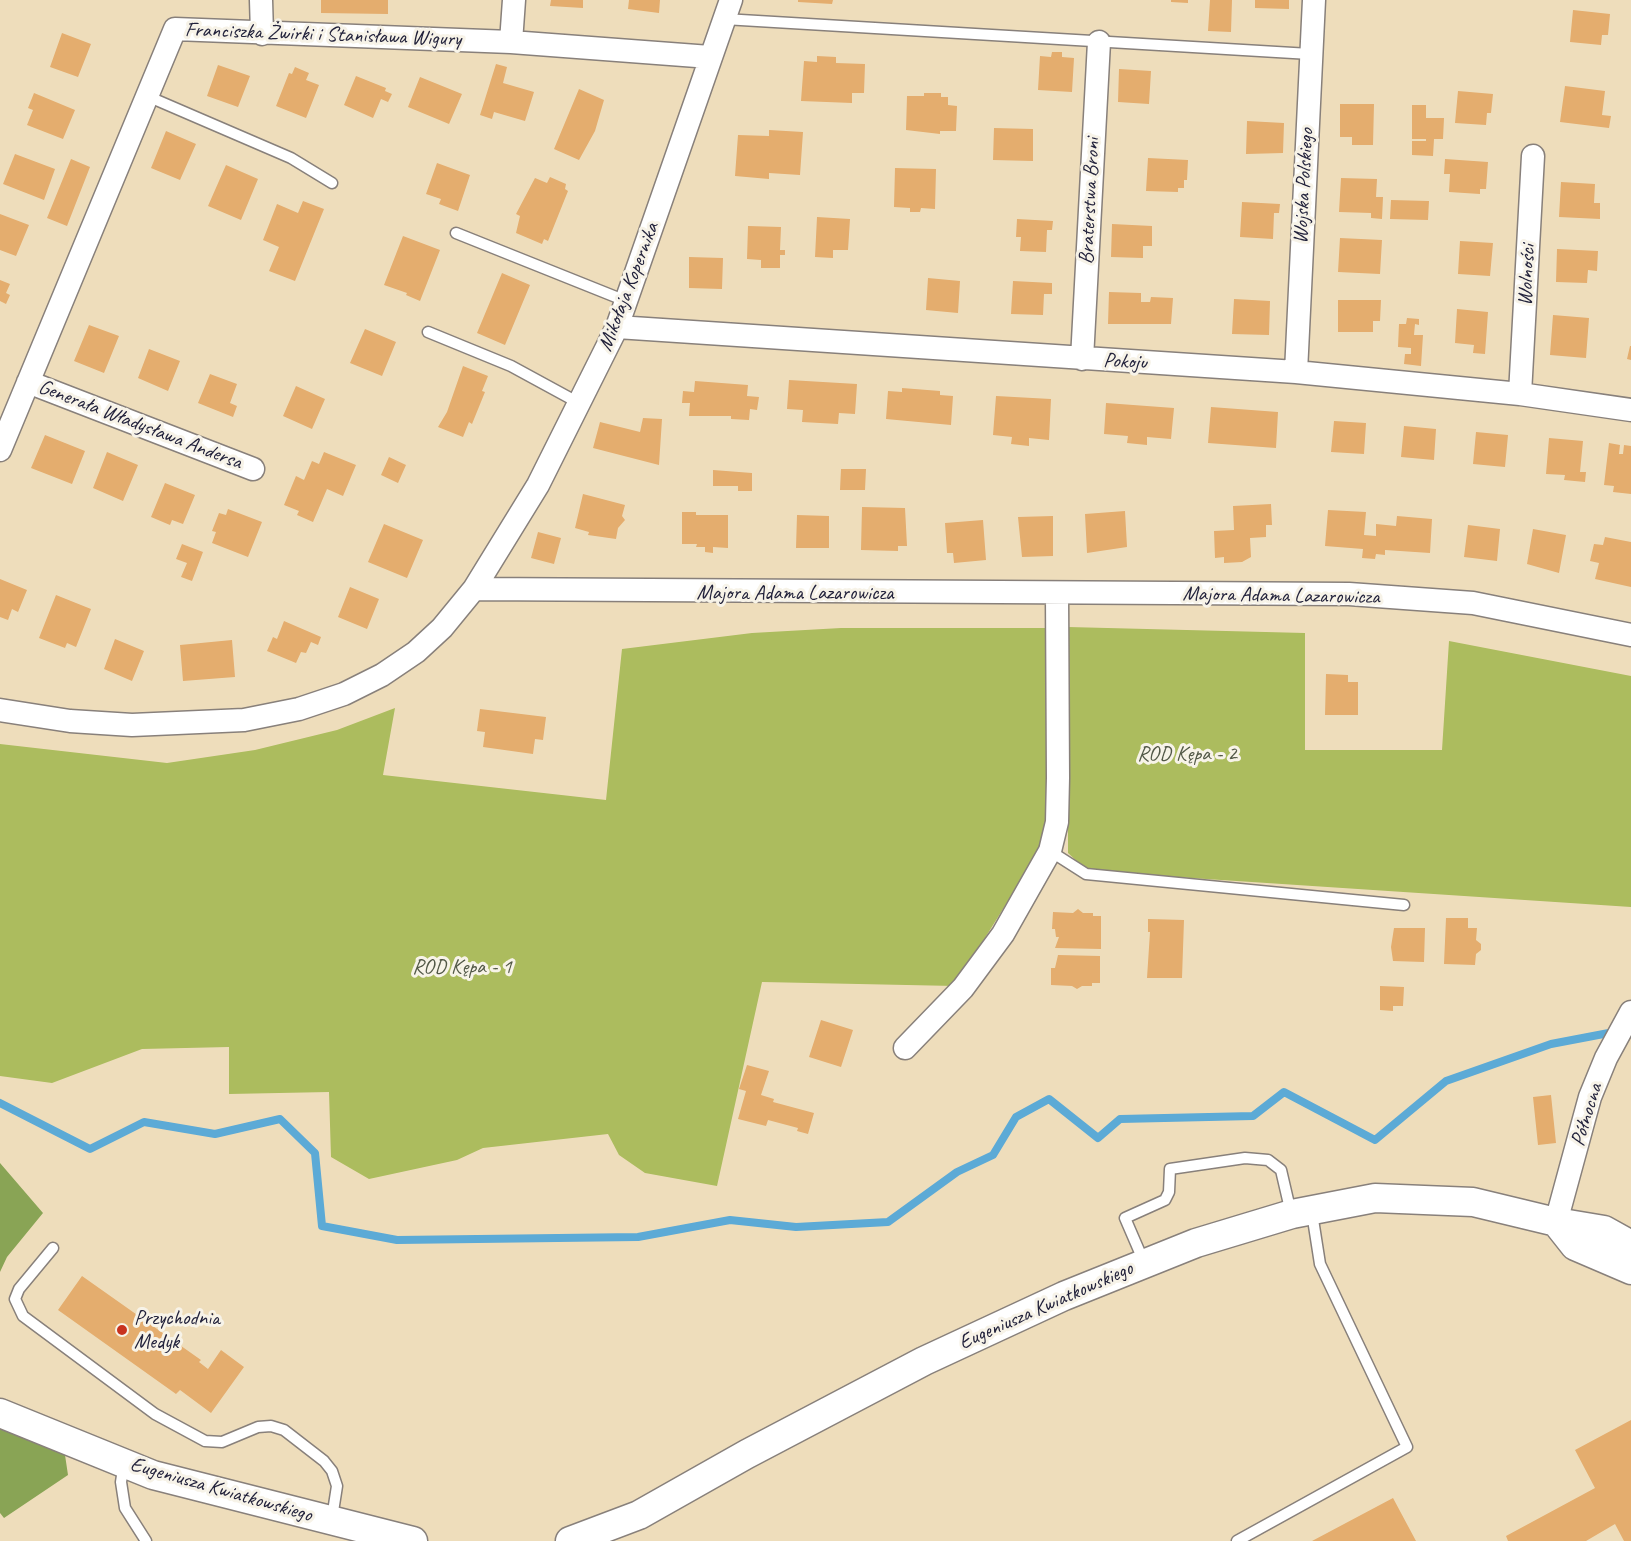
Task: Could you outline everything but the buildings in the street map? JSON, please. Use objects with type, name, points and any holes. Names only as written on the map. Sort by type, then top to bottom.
[{"type":"street","points":[[261,0],[262,34]]},
{"type":"street","points":[[511,42],[514,0]]},
{"type":"street","name":"Wojska Polskiego","points":[[1296,372],[1314,0]]},
{"type":"street","name":"Mikołaja Kopernika","points":[[474,589],[538,485],[617,327],[727,10]]},
{"type":"street","name":"Franciszka Żwirki i Stanisława Wigury","points":[[0,450],[175,29],[511,42],[710,57]]},
{"type":"street","name":"Braterstwa Broni","points":[[1082,359],[1099,42]]},
{"type":"street","name":"Wolności","points":[[1520,394],[1533,156]]},
{"type":"street","name":"Pokoju","points":[[617,327],[1296,372],[1520,394],[1631,410]]},
{"type":"street","name":"Generała Władysława Andersa","points":[[28,382],[253,469]]},
{"type":"street","points":[[0,710],[70,721],[132,725],[244,720],[299,709],[344,694],[382,675],[408,658],[442,628],[474,589]]},
{"type":"street","name":"Majora Adama Lazarowicza","points":[[474,589],[1350,594],[1473,603],[1631,635]]},
{"type":"street","points":[[905,1048],[963,988],[1003,934],[1050,851],[1057,822],[1058,789],[1057,594]]},
{"type":"street","name":"Północna","points":[[1556,1222],[1590,1097],[1611,1047],[1628,1016]]},
{"type":"street","name":"Eugeniusza Kwiatkowskiego","points":[[570,1541],[639,1515],[747,1454],[924,1361],[1064,1296],[1196,1243],[1301,1212],[1375,1197],[1473,1202],[1556,1222],[1604,1230],[1631,1245]]},
{"type":"street","points":[[1556,1222],[1575,1246],[1631,1270]]},
{"type":"street","name":"Eugeniusza Kwiatkowskiego","points":[[0,1413],[153,1475],[413,1541]]},
{"type":"lane","points":[[727,10],[1099,42],[1310,54]]},
{"type":"lane","points":[[147,96],[291,158],[332,183]]},
{"type":"lane","points":[[456,232],[626,302]]},
{"type":"lane","points":[[428,332],[511,366],[579,403]]},
{"type":"lane","points":[[1050,851],[1086,874],[1404,905]]},
{"type":"lane","points":[[1144,1262],[1125,1218],[1165,1200],[1169,1192],[1170,1168],[1245,1158],[1268,1160],[1281,1170],[1301,1212],[1320,1264],[1407,1448],[1237,1541]]},
{"type":"lane","points":[[52,1248],[19,1289],[15,1299],[23,1316],[155,1414],[205,1441],[222,1442],[258,1427],[271,1426],[284,1430],[324,1461],[332,1471],[337,1486],[336,1503],[331,1521]]},
{"type":"lane","points":[[124,1463],[121,1482],[124,1508],[146,1541]]},
{"type":"green space","name":"ROD Kępa - 2","points":[[1068,627],[1305,633],[1305,750],[1442,750],[1449,641],[1631,676],[1631,907],[1100,872],[1082,866],[1068,853]]},
{"type":"green space","name":"ROD Kępa - 1","points":[[841,628],[1048,628],[1046,840],[955,986],[762,982],[717,1186],[645,1173],[619,1155],[608,1134],[483,1148],[457,1160],[369,1179],[331,1157],[329,1092],[229,1094],[229,1047],[142,1049],[52,1083],[0,1076],[0,744],[167,763],[255,750],[337,730],[395,708],[383,775],[606,800],[622,649],[752,633]]},
{"type":"green space","points":[[0,1163],[43,1213],[7,1257],[0,1272]]},
{"type":"green space","points":[[0,1429],[65,1455],[68,1475],[4,1518],[0,1513]]},
{"type":"waterway","points":[[0,1103],[90,1149],[144,1122],[215,1134],[280,1119],[315,1153],[322,1226],[397,1240],[638,1237],[730,1220],[796,1227],[888,1222],[957,1172],[993,1155],[1016,1117],[1049,1099],[1098,1138],[1120,1119],[1253,1116],[1284,1092],[1375,1140],[1446,1081],[1551,1044],[1614,1032]]},
{"type":"place","name":"Przychodnia Medyk","points":[[122,1330]]}]
